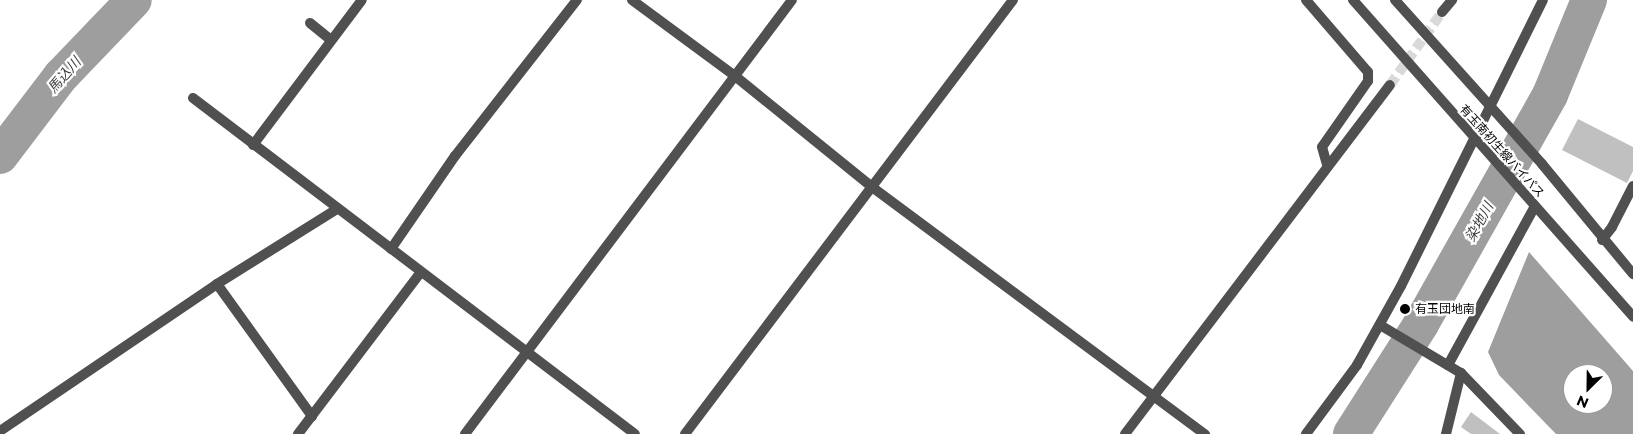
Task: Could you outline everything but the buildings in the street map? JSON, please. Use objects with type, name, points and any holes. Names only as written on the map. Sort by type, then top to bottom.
[{"type":"street","points":[[252,145],[362,0]]},
{"type":"street","points":[[392,249],[455,156],[577,0]]},
{"type":"street","points":[[632,0],[735,76],[872,187],[1205,434]]},
{"type":"street","points":[[465,434],[792,0]]},
{"type":"street","points":[[685,434],[1014,0]]},
{"type":"street","points":[[1306,0],[1368,72],[1368,81],[1322,146],[1328,164]]},
{"type":"street","name":"有玉南初生線バイパス","points":[[1353,0],[1633,317]]},
{"type":"street","name":"有玉南初生線バイパス","points":[[1395,0],[1542,164],[1602,240],[1633,274]]},
{"type":"street","points":[[1442,12],[1452,0]]},
{"type":"street","points":[[1306,434],[1357,366],[1383,326],[1473,137],[1544,0]]},
{"type":"street","points":[[310,23],[331,40]]},
{"type":"street","points":[[1125,434],[1328,164],[1390,85]]},
{"type":"street","points":[[193,98],[252,145],[635,434]]},
{"type":"street","points":[[1602,240],[1612,227],[1633,186]]},
{"type":"street","points":[[1448,366],[1535,206]]},
{"type":"street","points":[[0,431],[217,284],[337,209]]},
{"type":"street","points":[[298,434],[421,272]]},
{"type":"street","points":[[217,284],[312,416]]},
{"type":"street","points":[[1383,326],[1461,374],[1520,434]]},
{"type":"street","points":[[1446,434],[1461,374]]},
{"type":"shaded area","points":[[1529,252],[1633,371],[1633,434],[1556,434],[1499,375],[1488,352]]},
{"type":"waterway","name":"馬込川","points":[[0,156],[61,76],[134,0]]},
{"type":"waterway","name":"染地川","points":[[1351,434],[1421,324],[1550,95],[1589,0]]},
{"type":"tunnel","points":[[1390,85],[1442,12]]},
{"type":"place","name":"有玉団地南","points":[[1405,309]]}]
